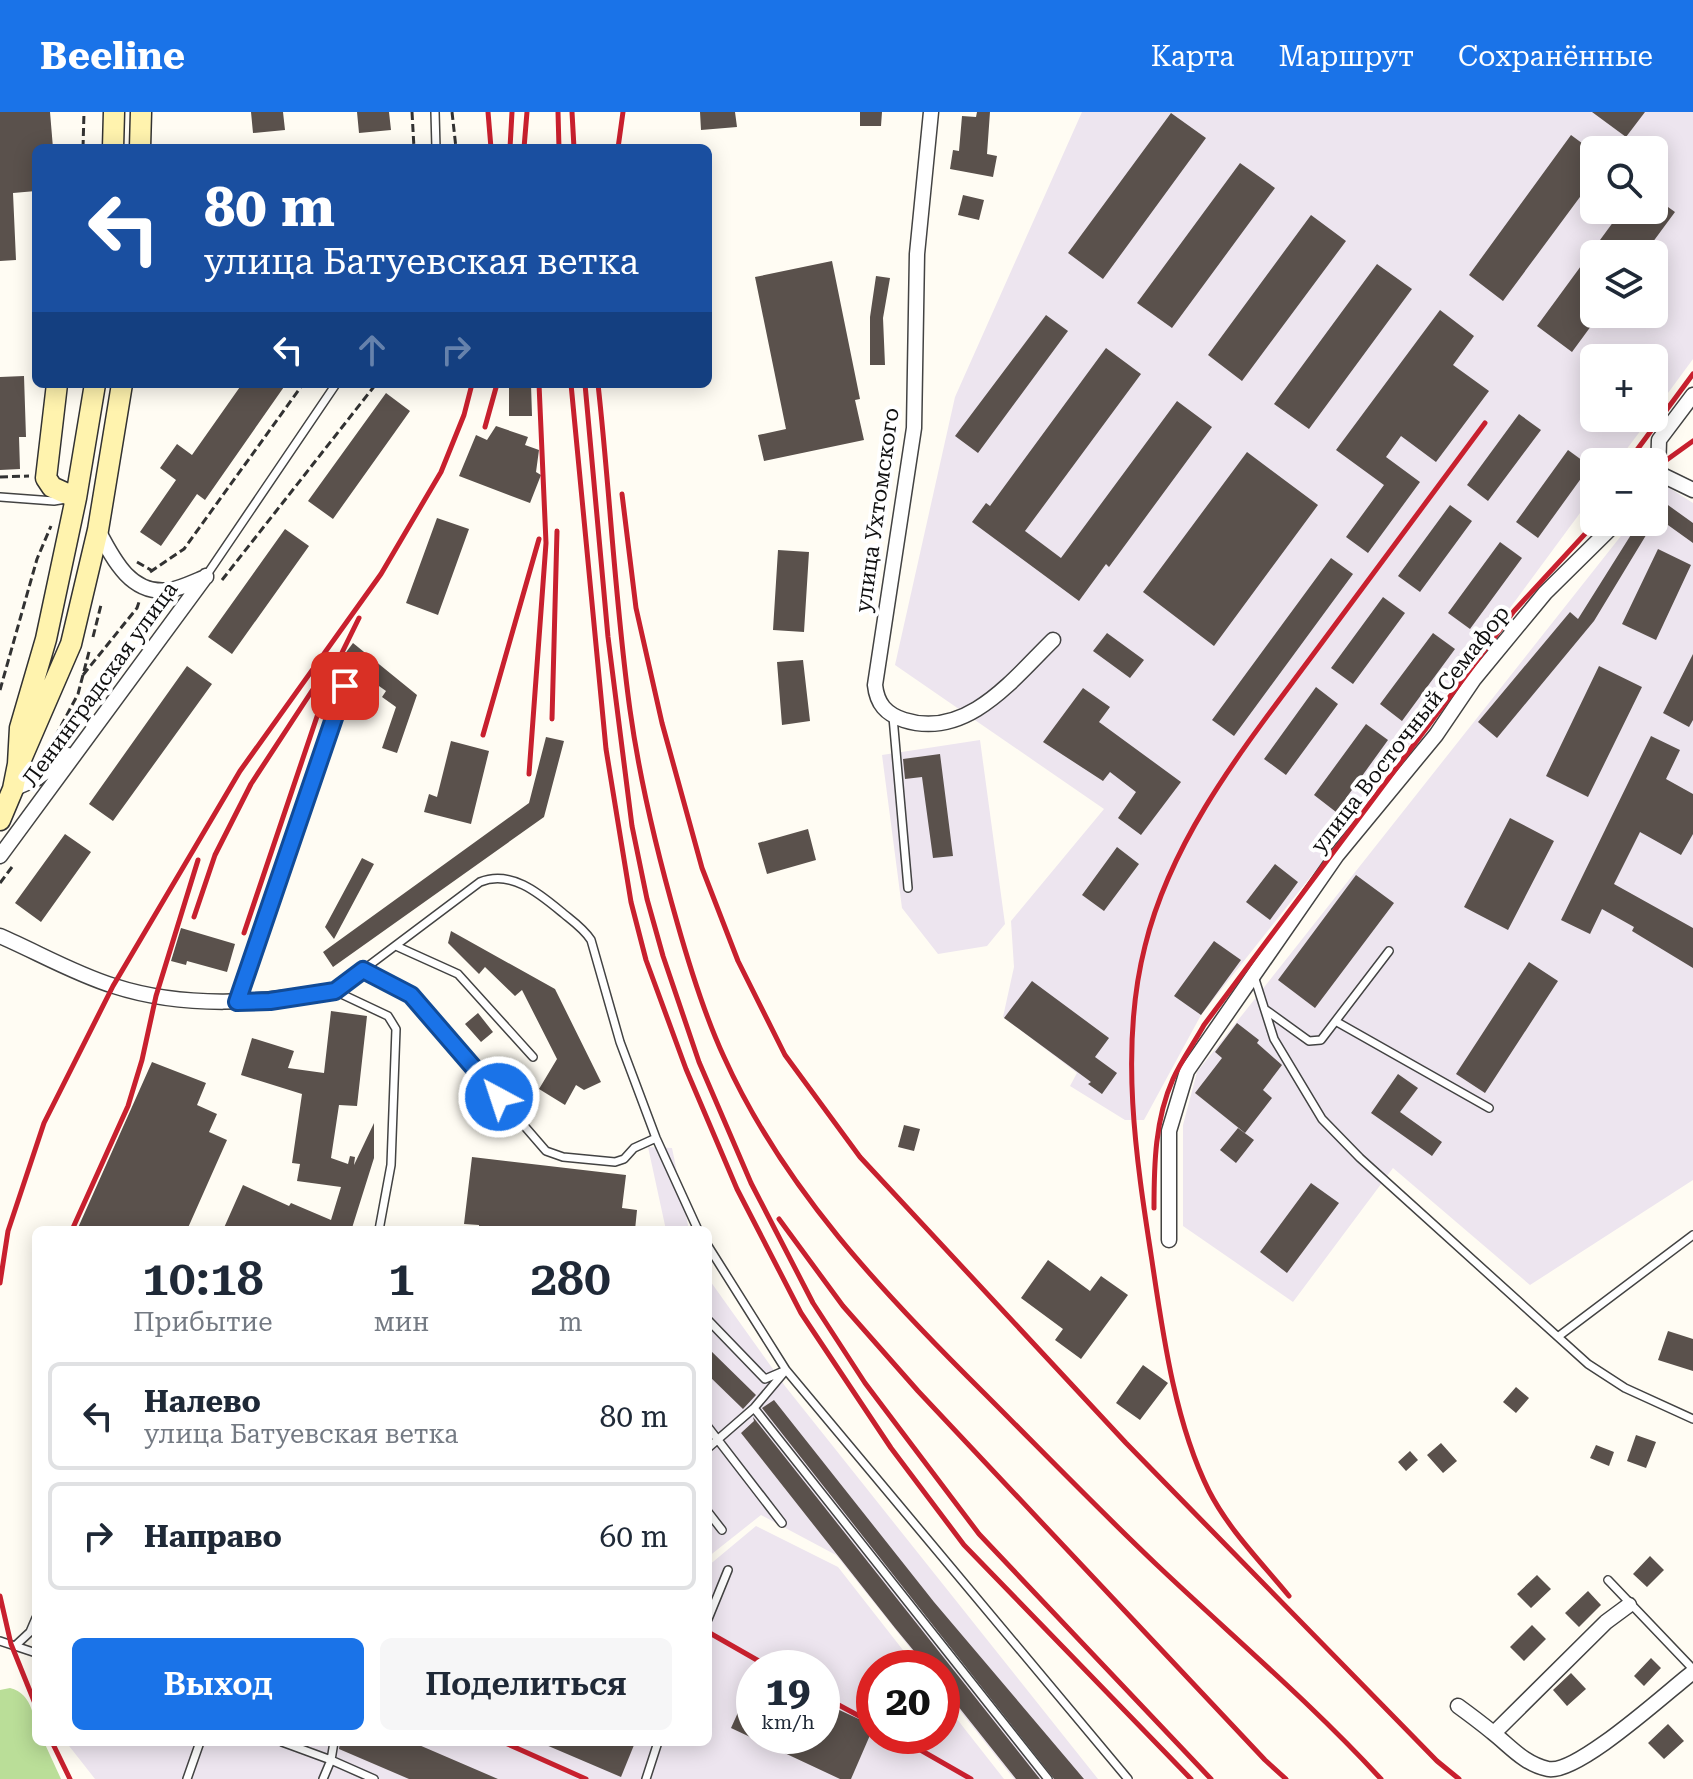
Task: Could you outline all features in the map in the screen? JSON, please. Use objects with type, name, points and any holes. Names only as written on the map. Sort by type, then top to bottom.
[{"type":"main road","points":[[113,144],[114,112]]},
{"type":"main road","points":[[140,144],[141,112]]},
{"type":"main road","points":[[57,388],[46,478],[52,487],[76,498]]},
{"type":"main road","points":[[18,764],[20,728],[46,639],[76,498],[94,388]]},
{"type":"main road","points":[[0,820],[6,786],[34,735],[71,644],[98,530],[121,388]]},
{"type":"street","name":"улица Ухтомского","points":[[893,717],[879,702],[875,685],[914,428],[917,254],[931,112]]},
{"type":"street","points":[[1658,448],[1659,440],[1693,395]]},
{"type":"street","points":[[1668,481],[1693,490]]},
{"type":"street","points":[[98,530],[123,573],[145,586],[171,590],[211,583]]},
{"type":"street","name":"улица Восточный Семафор","points":[[1169,1240],[1169,1131],[1187,1071],[1337,855],[1436,735],[1474,679],[1545,593],[1603,536]]},
{"type":"street","name":"Ленинградская улица","points":[[0,856],[84,742],[211,583]]},
{"type":"street","points":[[893,717],[920,725],[956,721],[993,699],[1053,640]]},
{"type":"street","points":[[6,786],[36,779],[84,742]]},
{"type":"street","points":[[0,936],[113,986],[156,996],[237,1002],[270,1001],[335,991]]},
{"type":"street","points":[[1494,1733],[1606,1622],[1629,1605]]},
{"type":"street","points":[[1458,1706],[1518,1756],[1545,1769],[1557,1770],[1568,1767],[1595,1750],[1693,1670]]},
{"type":"lane","points":[[435,112],[436,144]]},
{"type":"lane","points":[[211,583],[333,388]]},
{"type":"lane","points":[[0,497],[54,501],[76,498]]},
{"type":"lane","points":[[237,1002],[345,686]]},
{"type":"lane","points":[[893,717],[908,888]]},
{"type":"lane","points":[[380,1226],[391,1165],[396,1029],[388,1016],[335,991],[488,878],[515,881],[545,898],[586,932],[591,940],[620,1042],[656,1138],[696,1226]]},
{"type":"lane","points":[[396,946],[458,974],[533,1057]]},
{"type":"lane","points":[[1265,1009],[1309,1041],[1321,1040],[1389,951]]},
{"type":"lane","points":[[363,970],[411,995],[546,1151],[563,1157],[615,1162],[624,1159],[634,1148],[656,1138]]},
{"type":"lane","points":[[1254,976],[1274,1039],[1322,1119],[1360,1158],[1588,1364],[1608,1379],[1693,1419]]},
{"type":"lane","points":[[1337,1022],[1489,1108]]},
{"type":"lane","points":[[1559,1336],[1693,1235]]},
{"type":"lane","points":[[712,1252],[786,1370],[1128,1779]]},
{"type":"lane","points":[[712,1324],[765,1379],[786,1370]]},
{"type":"lane","points":[[712,1445],[754,1408],[786,1370]]},
{"type":"lane","points":[[754,1408],[1048,1779]]},
{"type":"lane","points":[[712,1432],[782,1523]]},
{"type":"lane","points":[[712,1517],[722,1530]]},
{"type":"lane","points":[[712,1609],[728,1570]]},
{"type":"lane","points":[[1608,1580],[1693,1670]]},
{"type":"lane","points":[[15,1646],[32,1627]]},
{"type":"lane","points":[[0,1641],[32,1652]]},
{"type":"lane","points":[[187,1779],[199,1746]]},
{"type":"lane","points":[[293,1746],[374,1779]]},
{"type":"lane","points":[[323,1779],[333,1746]]},
{"type":"lane","points":[[646,1779],[657,1746]]},
{"type":"path","points":[[83,144],[84,112]]},
{"type":"path","points":[[412,112],[414,144]]},
{"type":"path","points":[[452,112],[456,144]]},
{"type":"path","points":[[83,675],[137,608],[151,570],[184,549],[300,388]]},
{"type":"path","points":[[211,583],[373,388]]},
{"type":"path","points":[[0,477],[33,476]]},
{"type":"path","points":[[0,690],[37,559],[52,523],[54,501]]},
{"type":"path","points":[[129,557],[151,570]]},
{"type":"path","points":[[70,753],[53,741],[78,694],[101,605]]},
{"type":"path","points":[[0,883],[19,857]]},
{"type":"shaded area","points":[[1082,112],[1693,112],[1693,359],[1668,393],[1668,344],[1580,344],[1580,432],[1640,432],[1628,448],[1580,448],[1580,513],[1331,851],[1201,1015],[1144,1120],[1125,1120],[1070,1086],[1077,1073],[1003,1017],[1014,967],[1011,921],[1104,809],[895,665],[955,397]]},
{"type":"shaded area","points":[[1668,487],[1693,503],[1693,1180],[1530,1285],[1393,1168],[1293,1302],[1183,1226],[1183,1125],[1197,1072],[1621,536],[1668,536]]},
{"type":"shaded area","points":[[980,740],[1005,924],[987,946],[938,954],[902,908],[882,755]]},
{"type":"shaded area","points":[[648,1147],[672,1148],[688,1226],[665,1226]]},
{"type":"shaded area","points":[[712,1284],[785,1386],[1098,1779],[1014,1779],[960,1711],[960,1650],[912,1650],[836,1555],[761,1515],[712,1554]]},
{"type":"shaded area","points":[[756,1526],[838,1567],[903,1650],[856,1650],[856,1754],[960,1754],[960,1723],[1004,1779],[95,1779],[69,1746],[712,1746],[712,1563]]},
{"type":"green space","points":[[10,1688],[24,1696],[32,1709],[32,1746],[46,1746],[61,1779],[0,1779],[0,1690]]},
{"type":"building","points":[[0,112],[50,112],[53,144],[32,144],[32,191],[13,193],[16,260],[0,261]]},
{"type":"building","points":[[251,112],[283,112],[285,130],[253,133]]},
{"type":"building","points":[[357,112],[389,112],[391,130],[359,133]]},
{"type":"building","points":[[700,112],[735,112],[737,127],[701,130]]},
{"type":"building","points":[[860,112],[882,112],[881,126],[860,126]]},
{"type":"building","points":[[977,112],[990,112],[987,154],[997,156],[993,177],[950,169],[953,150],[959,151],[962,116],[976,117]]},
{"type":"building","points":[[1592,112],[1645,112],[1625,136]]},
{"type":"building","points":[[1171,113],[1206,138],[1103,279],[1068,253]]},
{"type":"building","points":[[1571,135],[1580,142],[1580,197],[1503,301],[1469,275]]},
{"type":"building","points":[[1240,163],[1275,188],[1172,328],[1137,303]]},
{"type":"building","points":[[963,195],[984,200],[979,220],[958,215]]},
{"type":"building","points":[[1668,207],[1675,212],[1668,221]]},
{"type":"building","points":[[1311,215],[1346,241],[1242,381],[1208,355]]},
{"type":"building","points":[[1612,224],[1666,224],[1654,240],[1600,240]]},
{"type":"building","points":[[832,261],[860,399],[855,400],[864,440],[764,461],[758,435],[786,429],[755,277]]},
{"type":"building","points":[[1377,264],[1412,289],[1309,429],[1274,404]]},
{"type":"building","points":[[1580,267],[1580,328],[1590,328],[1572,352],[1537,326]]},
{"type":"building","points":[[876,276],[890,278],[883,318],[885,365],[870,365],[870,317]]},
{"type":"building","points":[[1440,310],[1474,336],[1453,365],[1489,391],[1436,462],[1401,436],[1386,457],[1420,482],[1368,553],[1346,537],[1384,485],[1336,450]]},
{"type":"building","points":[[1046,315],[1068,331],[978,453],[955,436]]},
{"type":"building","points":[[1106,348],[1141,374],[1025,531],[1061,558],[1177,401],[1212,427],[1109,567],[1106,564],[1079,601],[972,522],[986,503],[990,506]]},
{"type":"building","points":[[24,376],[26,437],[19,437],[20,469],[0,470],[0,377]]},
{"type":"building","points":[[239,388],[283,388],[205,500],[197,494],[161,546],[140,532],[176,480],[160,468],[177,444],[192,455]]},
{"type":"building","points":[[509,388],[531,388],[532,416],[509,416]]},
{"type":"building","points":[[386,393],[410,411],[333,519],[308,501]]},
{"type":"building","points":[[1519,414],[1541,430],[1488,501],[1467,485]]},
{"type":"building","points":[[496,426],[528,437],[525,445],[539,450],[536,472],[541,475],[530,503],[459,476],[476,435],[487,440]]},
{"type":"building","points":[[1568,450],[1580,459],[1580,480],[1538,538],[1516,522]]},
{"type":"building","points":[[1247,452],[1318,505],[1214,646],[1143,592]]},
{"type":"building","points":[[1450,505],[1472,521],[1420,592],[1398,576]]},
{"type":"building","points":[[1668,505],[1693,523],[1693,543],[1668,525]]},
{"type":"building","points":[[437,518],[469,529],[438,615],[406,603]]},
{"type":"building","points":[[285,529],[309,546],[232,654],[208,637]]},
{"type":"building","points":[[1630,536],[1646,536],[1594,621],[1497,738],[1478,722],[1570,612],[1578,619]]},
{"type":"building","points":[[1500,542],[1522,558],[1470,629],[1448,613]]},
{"type":"building","points":[[1658,549],[1691,565],[1656,640],[1622,624]]},
{"type":"building","points":[[778,550],[809,552],[804,632],[773,630]]},
{"type":"building","points":[[1331,558],[1353,574],[1234,736],[1212,720]]},
{"type":"building","points":[[1383,597],[1405,613],[1353,684],[1331,668]]},
{"type":"building","points":[[1107,633],[1144,660],[1130,678],[1093,651]]},
{"type":"building","points":[[1433,633],[1455,649],[1402,721],[1380,704]]},
{"type":"building","points":[[353,643],[417,695],[397,753],[382,748],[396,707],[382,697],[386,691],[341,659]]},
{"type":"building","points":[[1693,654],[1693,720],[1689,727],[1663,713]]},
{"type":"building","points":[[803,660],[810,721],[782,725],[777,662]]},
{"type":"building","points":[[187,666],[212,684],[113,821],[89,804]]},
{"type":"building","points":[[1599,666],[1642,687],[1588,797],[1546,776]]},
{"type":"building","points":[[1316,687],[1338,704],[1286,775],[1264,759]]},
{"type":"building","points":[[1083,688],[1110,707],[1099,722],[1181,782],[1141,835],[1118,818],[1136,792],[1110,772],[1103,781],[1043,742]]},
{"type":"building","points":[[1366,724],[1388,740],[1336,812],[1314,795]]},
{"type":"building","points":[[1651,736],[1680,750],[1666,779],[1693,794],[1693,834],[1681,855],[1640,832],[1614,884],[1693,928],[1693,968],[1602,909],[1590,934],[1561,920]]},
{"type":"building","points":[[546,737],[564,741],[544,817],[333,967],[323,952],[529,803]]},
{"type":"building","points":[[451,741],[489,751],[471,824],[424,812],[429,794],[437,797]]},
{"type":"building","points":[[940,754],[953,856],[933,858],[922,777],[905,779],[903,759]]},
{"type":"building","points":[[1510,818],[1554,841],[1508,930],[1464,907]]},
{"type":"building","points":[[808,829],[816,860],[767,874],[758,843]]},
{"type":"building","points":[[65,834],[91,852],[41,922],[15,903]]},
{"type":"building","points":[[1117,847],[1139,864],[1104,911],[1082,895]]},
{"type":"building","points":[[362,858],[374,864],[334,939],[325,927]]},
{"type":"building","points":[[1275,864],[1298,882],[1270,920],[1246,902]]},
{"type":"building","points":[[1356,875],[1394,903],[1315,1008],[1278,980]]},
{"type":"building","points":[[181,928],[235,944],[227,972],[187,961],[186,965],[171,961]]},
{"type":"building","points":[[451,931],[555,989],[601,1082],[584,1090],[576,1085],[565,1105],[539,1089],[557,1059],[522,990],[515,996],[485,967],[479,974],[448,943]]},
{"type":"building","points":[[1214,941],[1241,960],[1201,1015],[1174,996]]},
{"type":"building","points":[[1529,962],[1558,981],[1485,1093],[1456,1074]]},
{"type":"building","points":[[1032,981],[1109,1038],[1095,1057],[1117,1073],[1102,1094],[1088,1084],[1091,1082],[1004,1018]]},
{"type":"building","points":[[331,1011],[367,1016],[357,1106],[339,1105],[331,1158],[348,1164],[350,1156],[355,1157],[354,1165],[374,1123],[374,1158],[353,1226],[225,1226],[243,1185],[289,1206],[291,1203],[331,1220],[341,1187],[297,1181],[300,1164],[292,1163],[302,1094],[241,1075],[252,1038],[294,1051],[288,1068],[324,1073]]},
{"type":"building","points":[[478,1013],[493,1032],[481,1042],[465,1024]]},
{"type":"building","points":[[1237,1023],[1259,1040],[1257,1043],[1282,1065],[1263,1090],[1272,1098],[1245,1133],[1195,1093],[1222,1058],[1215,1052]]},
{"type":"building","points":[[152,1062],[206,1083],[197,1105],[217,1114],[209,1132],[227,1140],[189,1226],[79,1226]]},
{"type":"building","points":[[1398,1074],[1418,1088],[1400,1112],[1442,1142],[1432,1156],[1371,1113]]},
{"type":"building","points":[[904,1125],[920,1129],[914,1151],[898,1147]]},
{"type":"building","points":[[1238,1128],[1254,1140],[1236,1163],[1220,1150]]},
{"type":"building","points":[[472,1157],[626,1175],[622,1208],[637,1210],[635,1226],[464,1224]]},
{"type":"building","points":[[1311,1183],[1339,1203],[1287,1273],[1260,1252]]},
{"type":"building","points":[[1048,1260],[1090,1291],[1101,1276],[1128,1295],[1081,1359],[1055,1340],[1063,1329],[1021,1298]]},
{"type":"building","points":[[1668,1331],[1693,1339],[1693,1371],[1658,1360]]},
{"type":"building","points":[[712,1352],[756,1395],[743,1409],[712,1379]]},
{"type":"building","points":[[1143,1365],[1168,1383],[1140,1420],[1116,1403]]},
{"type":"building","points":[[1516,1387],[1529,1398],[1516,1413],[1503,1402]]},
{"type":"building","points":[[774,1400],[934,1602],[1084,1779],[1054,1779],[960,1660],[960,1650],[952,1650],[762,1408]]},
{"type":"building","points":[[753,1417],[938,1650],[913,1650],[895,1628],[741,1433],[754,1421]]},
{"type":"building","points":[[1636,1435],[1656,1442],[1646,1468],[1627,1461]]},
{"type":"building","points":[[1441,1443],[1457,1461],[1443,1473],[1427,1455]]},
{"type":"building","points":[[1596,1445],[1614,1452],[1609,1466],[1590,1458]]},
{"type":"building","points":[[1410,1451],[1418,1460],[1406,1471],[1398,1462]]},
{"type":"building","points":[[1650,1556],[1664,1570],[1647,1587],[1633,1574]]},
{"type":"building","points":[[1537,1575],[1551,1589],[1531,1608],[1517,1594]]},
{"type":"building","points":[[1588,1591],[1601,1605],[1579,1627],[1565,1613]]},
{"type":"building","points":[[1532,1625],[1546,1639],[1524,1661],[1510,1647]]},
{"type":"building","points":[[1651,1658],[1661,1668],[1644,1686],[1634,1676]]},
{"type":"building","points":[[1571,1673],[1586,1689],[1567,1706],[1553,1690]]},
{"type":"building","points":[[960,1678],[1040,1779],[1016,1779],[960,1709]]},
{"type":"building","points":[[840,1710],[856,1718],[856,1754],[862,1754],[851,1779],[840,1779],[787,1754],[840,1754]]},
{"type":"building","points":[[1668,1724],[1684,1741],[1664,1759],[1648,1743]]},
{"type":"building","points":[[339,1746],[421,1746],[498,1779],[409,1779],[339,1749]]},
{"type":"building","points":[[548,1746],[634,1746],[621,1777]]},
{"type":"railway","points":[[488,112],[491,144]]},
{"type":"railway","points":[[510,144],[512,112]]},
{"type":"railway","points":[[524,144],[527,112]]},
{"type":"railway","points":[[558,112],[559,144]]},
{"type":"railway","points":[[572,112],[574,144]]},
{"type":"railway","points":[[619,144],[623,112]]},
{"type":"railway","points":[[1638,448],[1693,374]]},
{"type":"railway","points":[[0,1283],[8,1231],[44,1123],[113,986],[240,771],[381,574],[441,472],[464,415],[471,388]]},
{"type":"railway","points":[[485,427],[496,388]]},
{"type":"railway","points":[[529,774],[546,543],[539,388]]},
{"type":"railway","points":[[571,388],[606,749],[631,902],[646,960],[686,1069],[737,1189],[801,1313],[891,1448],[964,1545],[1191,1779]]},
{"type":"railway","points":[[585,388],[608,637],[632,826],[647,899],[699,1062],[751,1183],[813,1303],[865,1383],[979,1534],[1211,1779]]},
{"type":"railway","points":[[598,388],[625,669],[644,790],[698,991],[724,1057],[748,1105],[806,1195],[838,1237],[909,1317],[1113,1523],[1299,1697],[1381,1779]]},
{"type":"railway","points":[[1289,1596],[1217,1505],[1197,1465],[1179,1408],[1161,1319],[1136,1143],[1132,1063],[1137,985],[1157,906],[1192,829],[1214,793],[1262,723],[1485,423]]},
{"type":"railway","points":[[1668,459],[1693,441]]},
{"type":"railway","points":[[622,494],[636,608],[662,723],[702,868],[738,961],[785,1055],[860,1157],[1126,1443],[1437,1761],[1459,1779]]},
{"type":"railway","points":[[552,719],[557,531]]},
{"type":"railway","points":[[1154,1208],[1155,1159],[1162,1110],[1176,1072],[1204,1025],[1514,611],[1583,536]]},
{"type":"railway","points":[[483,735],[539,539]]},
{"type":"railway","points":[[244,933],[331,675],[359,618]]},
{"type":"railway","points":[[194,917],[215,855],[251,784],[323,674]]},
{"type":"railway","points":[[74,1226],[128,1106],[156,996],[198,860]]},
{"type":"railway","points":[[779,1219],[843,1306],[918,1391],[1286,1779]]},
{"type":"railway","points":[[0,1596],[11,1644],[32,1696]]},
{"type":"railway","points":[[712,1634],[740,1650]]},
{"type":"railway","points":[[840,1706],[856,1714]]},
{"type":"railway","points":[[54,1746],[70,1779]]},
{"type":"railway","points":[[512,1746],[586,1779]]},
{"type":"railway","points":[[927,1754],[971,1779]]},
{"type":"route","points":[[345,686],[237,1002],[270,1001],[335,991],[363,970],[406,990],[431,1015],[499,1097]]}]
